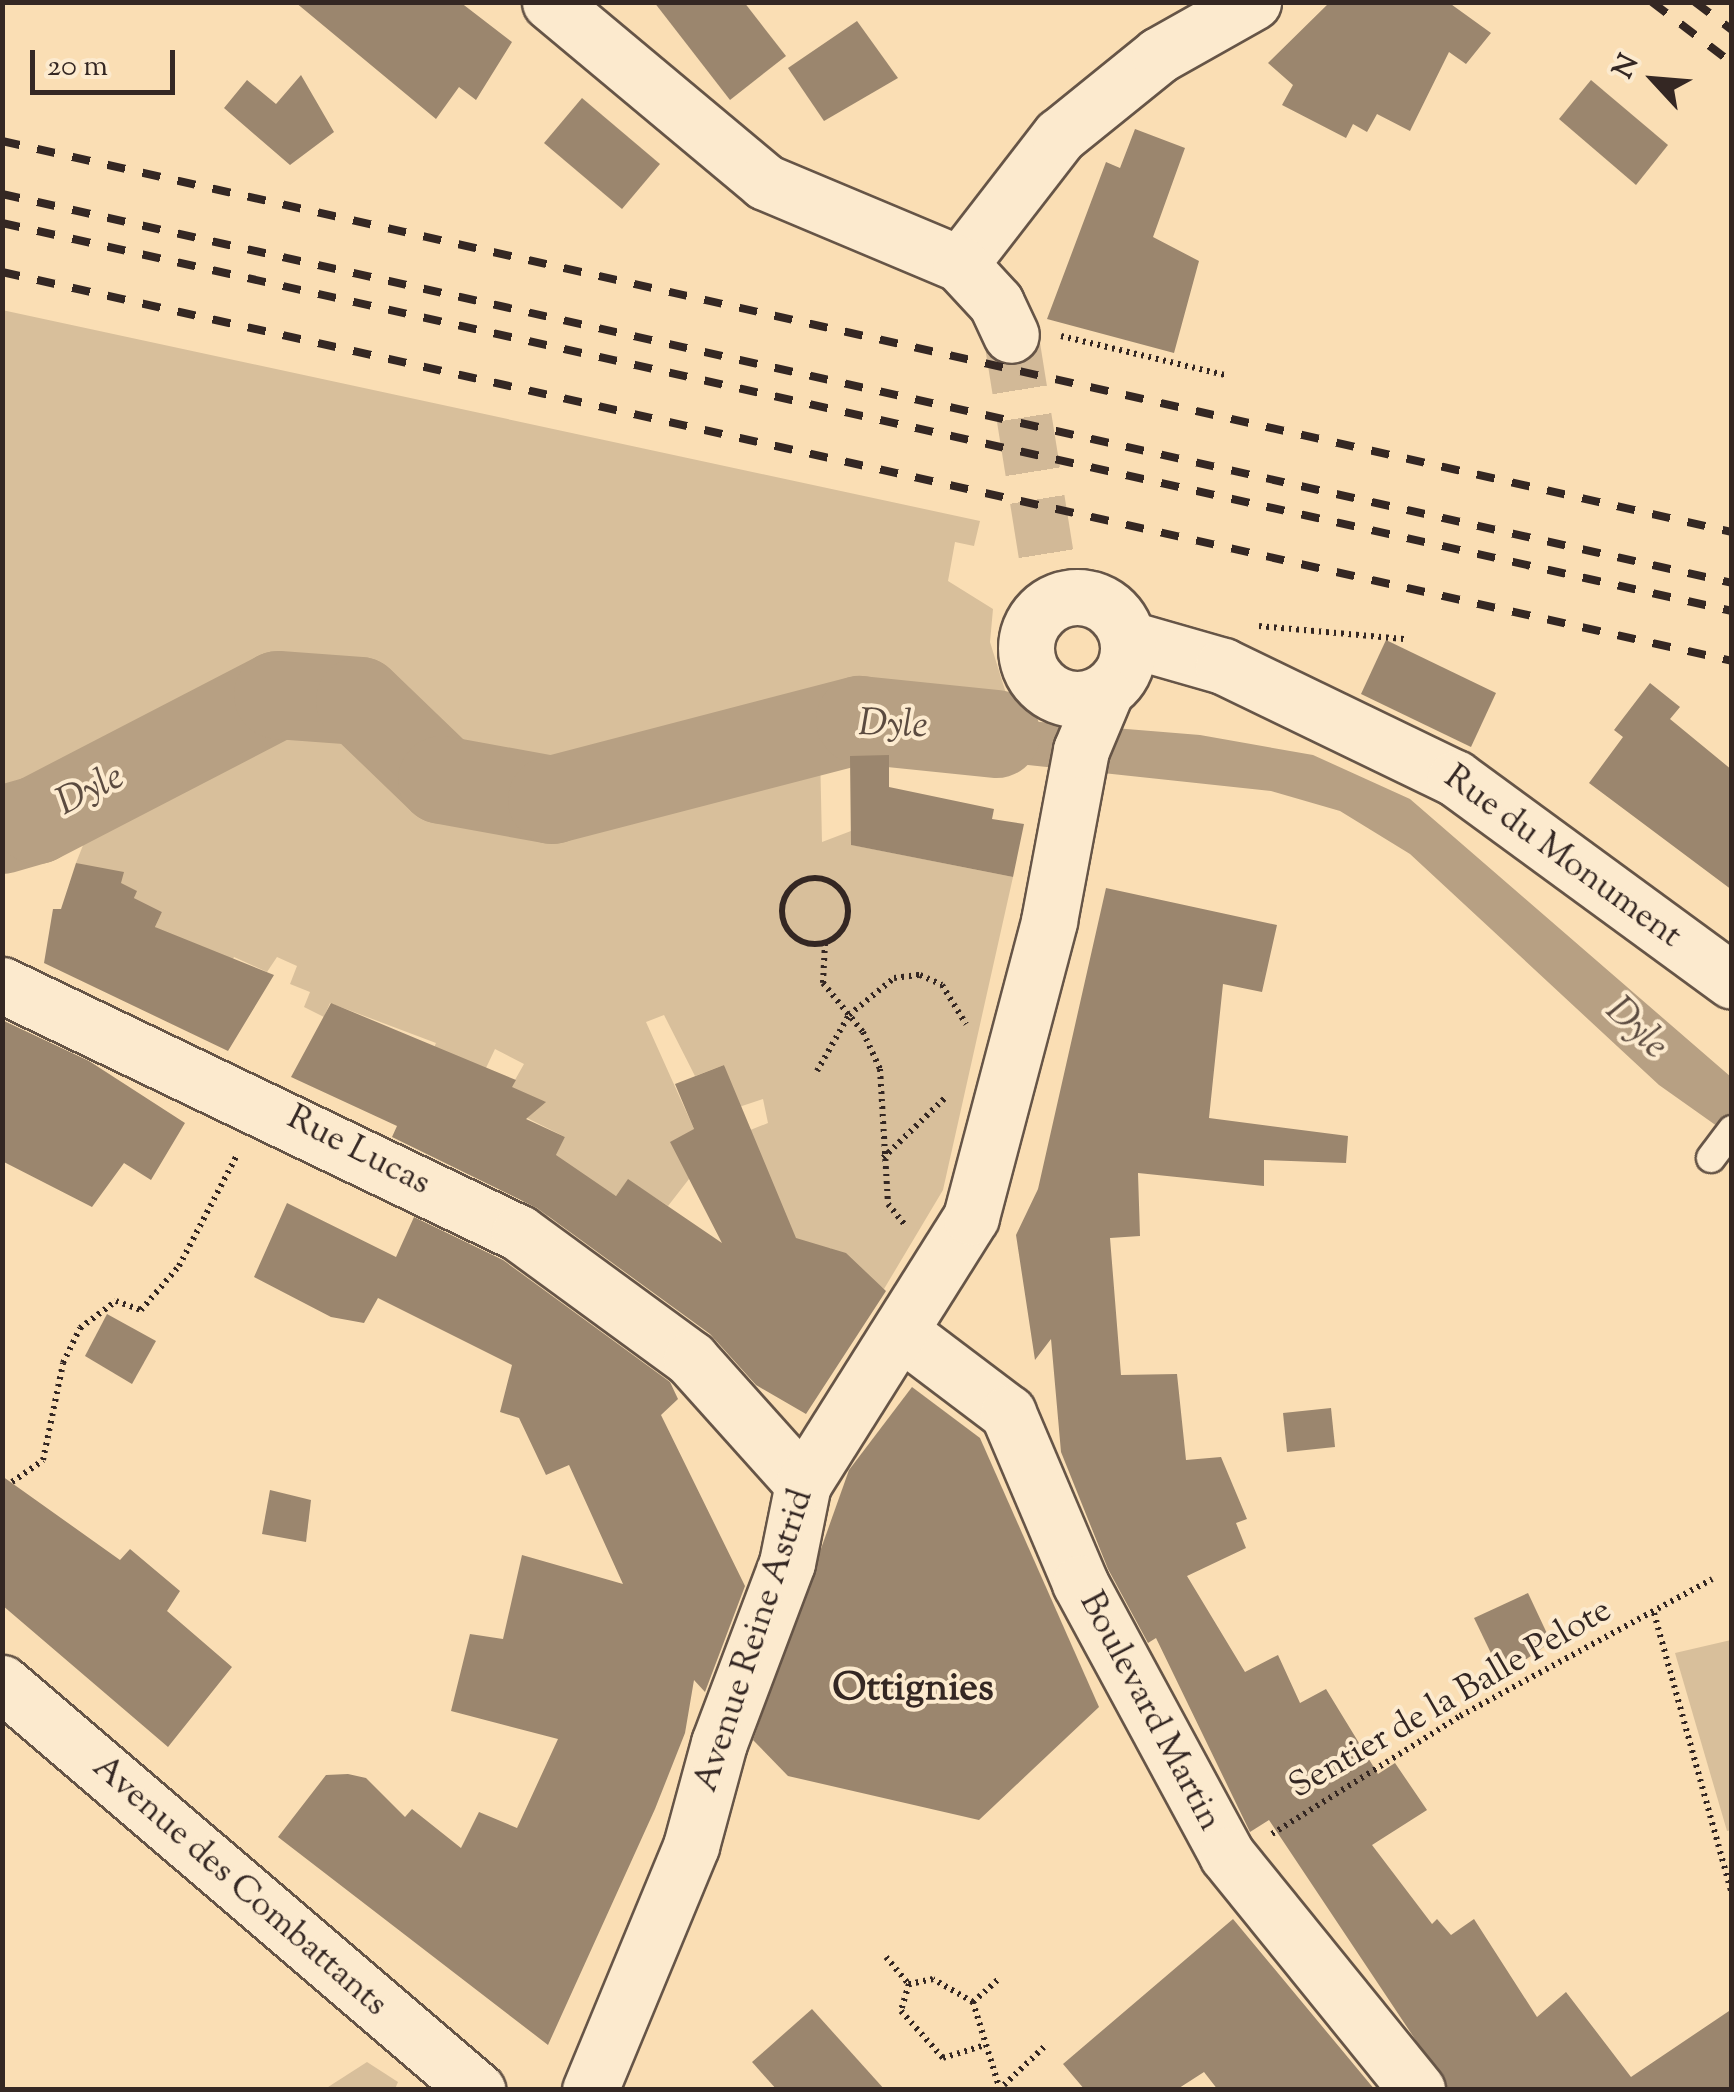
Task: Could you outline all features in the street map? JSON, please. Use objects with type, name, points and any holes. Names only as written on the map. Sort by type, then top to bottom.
[{"type":"street","points":[[550,2],[765,182],[960,264],[1011,330]]},
{"type":"street","points":[[960,264],[1059,136],[1159,55],[1253,2]]},
{"type":"street","points":[[1055,590],[1092,710],[1034,672],[1027,651],[1055,590]]},
{"type":"street","name":"Rue du Monument","points":[[1092,710],[1188,661],[1223,666],[1277,696],[1357,726],[1455,778],[1732,981]]},
{"type":"street","name":"Rue du Monument","points":[[1092,710],[1223,696],[1277,696]]},
{"type":"street","name":"Avenue Reine Astrid","points":[[590,2090],[691,1846],[719,1743],[787,1562],[803,1484],[971,1217],[1092,710]]},
{"type":"street","name":"Rue Lucas","points":[[2,986],[263,1104],[519,1233],[691,1359],[803,1484]]},
{"type":"street","name":"Boulevard Martin","points":[[901,1332],[1008,1413],[1025,1440],[1080,1582],[1233,1864],[1418,2090]]},
{"type":"street","name":"Avenue des Combattants","points":[[2,1683],[477,2090]]},
{"type":"lane","points":[[1711,1158],[1732,1130]]},
{"type":"path","points":[[1011,330],[1225,376]]},
{"type":"path","points":[[1188,661],[1265,623],[1406,639]]},
{"type":"path","points":[[825,943],[794,937],[782,918],[785,896],[800,881],[832,881],[846,898],[848,920],[825,943],[823,983],[849,1015],[880,1069],[888,1204],[918,1232]]},
{"type":"path","points":[[817,1070],[849,1015],[894,978],[920,976],[959,1002],[968,1030]]},
{"type":"path","points":[[883,1158],[930,1120],[954,1081]]},
{"type":"path","points":[[12,1482],[43,1460],[63,1364],[80,1328],[116,1302],[141,1310],[179,1266],[263,1104]]},
{"type":"path","points":[[1654,1613],[1712,1579]]},
{"type":"path","name":"Sentier de la Balle Pelote","points":[[1233,1864],[1370,1768],[1654,1613],[1732,1894]]},
{"type":"path","points":[[886,1956],[909,1984]]},
{"type":"path","points":[[973,2002],[1000,1978]]},
{"type":"path","points":[[909,1984],[934,1979],[973,2002],[982,2046],[1002,2087],[1046,2045]]},
{"type":"path","points":[[909,1984],[901,2012],[918,2038],[943,2058],[982,2046]]},
{"type":"shaded area","points":[[2,310],[980,521],[974,546],[955,542],[948,581],[993,609],[990,642],[1014,719],[880,709],[875,734],[820,751],[822,842],[851,831],[852,845],[1013,877],[943,1190],[884,1289],[830,1248],[812,1274],[703,1149],[768,1123],[763,1099],[736,1108],[724,1065],[695,1076],[664,1015],[646,1022],[694,1129],[689,1179],[668,1206],[628,1180],[616,1196],[597,1184],[563,1193],[539,1228],[516,1214],[544,1158],[553,1161],[565,1137],[527,1118],[545,1101],[502,1103],[524,1064],[495,1049],[467,1108],[429,1060],[436,1043],[330,1003],[324,1017],[304,1007],[310,992],[290,984],[297,966],[277,957],[267,972],[234,957],[228,968],[155,927],[162,912],[134,898],[136,891],[76,863],[93,820],[46,838],[3,834]]},
{"type":"shaded area","points":[[1731,1640],[1732,1830],[1727,1831],[1675,1653]]},
{"type":"shaded area","points":[[367,2062],[398,2082],[395,2089],[325,2089]]},
{"type":"water","points":[[880,709],[1200,735],[1313,755],[1410,799],[1731,1077],[1731,1136],[1659,1085],[1410,854],[1340,811],[1271,791],[1028,765],[875,734]]},
{"type":"building","points":[[295,2],[460,2],[512,42],[476,100],[459,87],[436,119]]},
{"type":"building","points":[[654,2],[744,2],[786,56],[730,100]]},
{"type":"building","points":[[1330,2],[1448,2],[1491,33],[1466,64],[1449,52],[1410,131],[1377,114],[1367,132],[1353,124],[1346,138],[1282,105],[1293,85],[1268,63]]},
{"type":"building","points":[[857,21],[898,78],[824,121],[788,68]]},
{"type":"building","points":[[301,75],[334,132],[290,165],[224,108],[247,80],[276,104]]},
{"type":"building","points":[[1591,80],[1668,145],[1636,185],[1559,119]]},
{"type":"building","points":[[582,98],[660,164],[622,209],[544,143]]},
{"type":"building","points":[[1135,129],[1185,148],[1153,237],[1199,261],[1174,353],[1047,319],[1106,162],[1120,168]]},
{"type":"building","points":[[1386,640],[1496,693],[1471,747],[1361,694]]},
{"type":"building","points":[[1650,683],[1680,707],[1670,719],[1732,770],[1732,890],[1589,783],[1623,737],[1614,730]]},
{"type":"building","points":[[889,755],[889,787],[994,809],[992,819],[1024,824],[1013,877],[851,845],[850,756]]},
{"type":"building","points":[[76,863],[124,872],[121,883],[137,891],[134,898],[162,912],[155,927],[274,975],[228,1051],[44,963],[53,909],[61,909]]},
{"type":"building","points":[[1106,888],[1277,925],[1262,992],[1223,984],[1209,1118],[1348,1136],[1346,1163],[1264,1160],[1264,1186],[1138,1173],[1140,1236],[1110,1238],[1121,1375],[1177,1374],[1186,1460],[1221,1457],[1247,1519],[1236,1523],[1246,1548],[1187,1576],[1245,1672],[1278,1655],[1300,1703],[1326,1689],[1378,1774],[1395,1763],[1427,1810],[1372,1845],[1432,1924],[1437,1919],[1451,1935],[1474,1919],[1537,2017],[1566,1992],[1631,2077],[1732,2009],[1732,2090],[1449,2090],[1269,1820],[1250,1832],[1156,1638],[1148,1643],[1108,1569],[1061,1452],[1051,1339],[1035,1360],[1016,1235],[1038,1189]]},
{"type":"building","points":[[331,1003],[516,1080],[512,1087],[546,1102],[526,1119],[565,1137],[556,1155],[616,1196],[628,1179],[722,1243],[670,1142],[694,1129],[675,1084],[724,1065],[796,1238],[846,1253],[886,1291],[806,1414],[756,1385],[710,1334],[537,1208],[392,1137],[397,1126],[291,1077]]},
{"type":"building","points":[[2,1020],[89,1061],[185,1123],[151,1180],[124,1163],[92,1207],[2,1161]]},
{"type":"building","points":[[287,1203],[396,1257],[414,1217],[503,1260],[670,1382],[678,1399],[661,1415],[745,1586],[705,1692],[694,1680],[685,1733],[655,1809],[548,2045],[278,1837],[326,1775],[348,1774],[366,1778],[405,1817],[412,1809],[461,1848],[479,1812],[517,1828],[558,1739],[451,1711],[470,1634],[503,1639],[522,1555],[623,1584],[569,1465],[546,1475],[519,1418],[500,1412],[512,1365],[378,1298],[364,1323],[331,1317],[254,1277]]},
{"type":"building","points":[[107,1314],[156,1341],[132,1384],[85,1356]]},
{"type":"building","points":[[912,1387],[980,1438],[1099,1707],[979,1820],[788,1776],[753,1740],[849,1470]]},
{"type":"building","points":[[1331,1408],[1335,1447],[1287,1452],[1283,1413]]},
{"type":"building","points":[[2,1476],[120,1560],[130,1549],[180,1591],[167,1611],[232,1667],[168,1747],[2,1605]]},
{"type":"building","points":[[270,1490],[311,1500],[306,1542],[262,1534]]},
{"type":"building","points":[[1528,1593],[1551,1642],[1502,1676],[1474,1618]]},
{"type":"building","points":[[1233,1919],[1375,2090],[1218,2090],[1204,2072],[1176,2090],[1085,2090],[1063,2064]]},
{"type":"building","points":[[812,2009],[885,2090],[777,2090],[752,2062]]},
{"type":"waterway","name":"Dyle","points":[[2,830],[37,820],[278,695],[360,701],[442,780],[552,800],[860,720],[996,734]]},
{"type":"tunnel","points":[[1011,335],[1047,561]]},
{"type":"railway","points":[[1652,2],[1732,63]]},
{"type":"railway","points":[[1695,2],[1732,30]]},
{"type":"railway","points":[[2,141],[1732,532]]},
{"type":"railway","points":[[2,194],[1732,583]]},
{"type":"railway","points":[[2,223],[1732,611]]},
{"type":"railway","points":[[2,272],[1732,661]]},
{"type":"district","name":"Ottignies","points":[[913,1690]]}]
